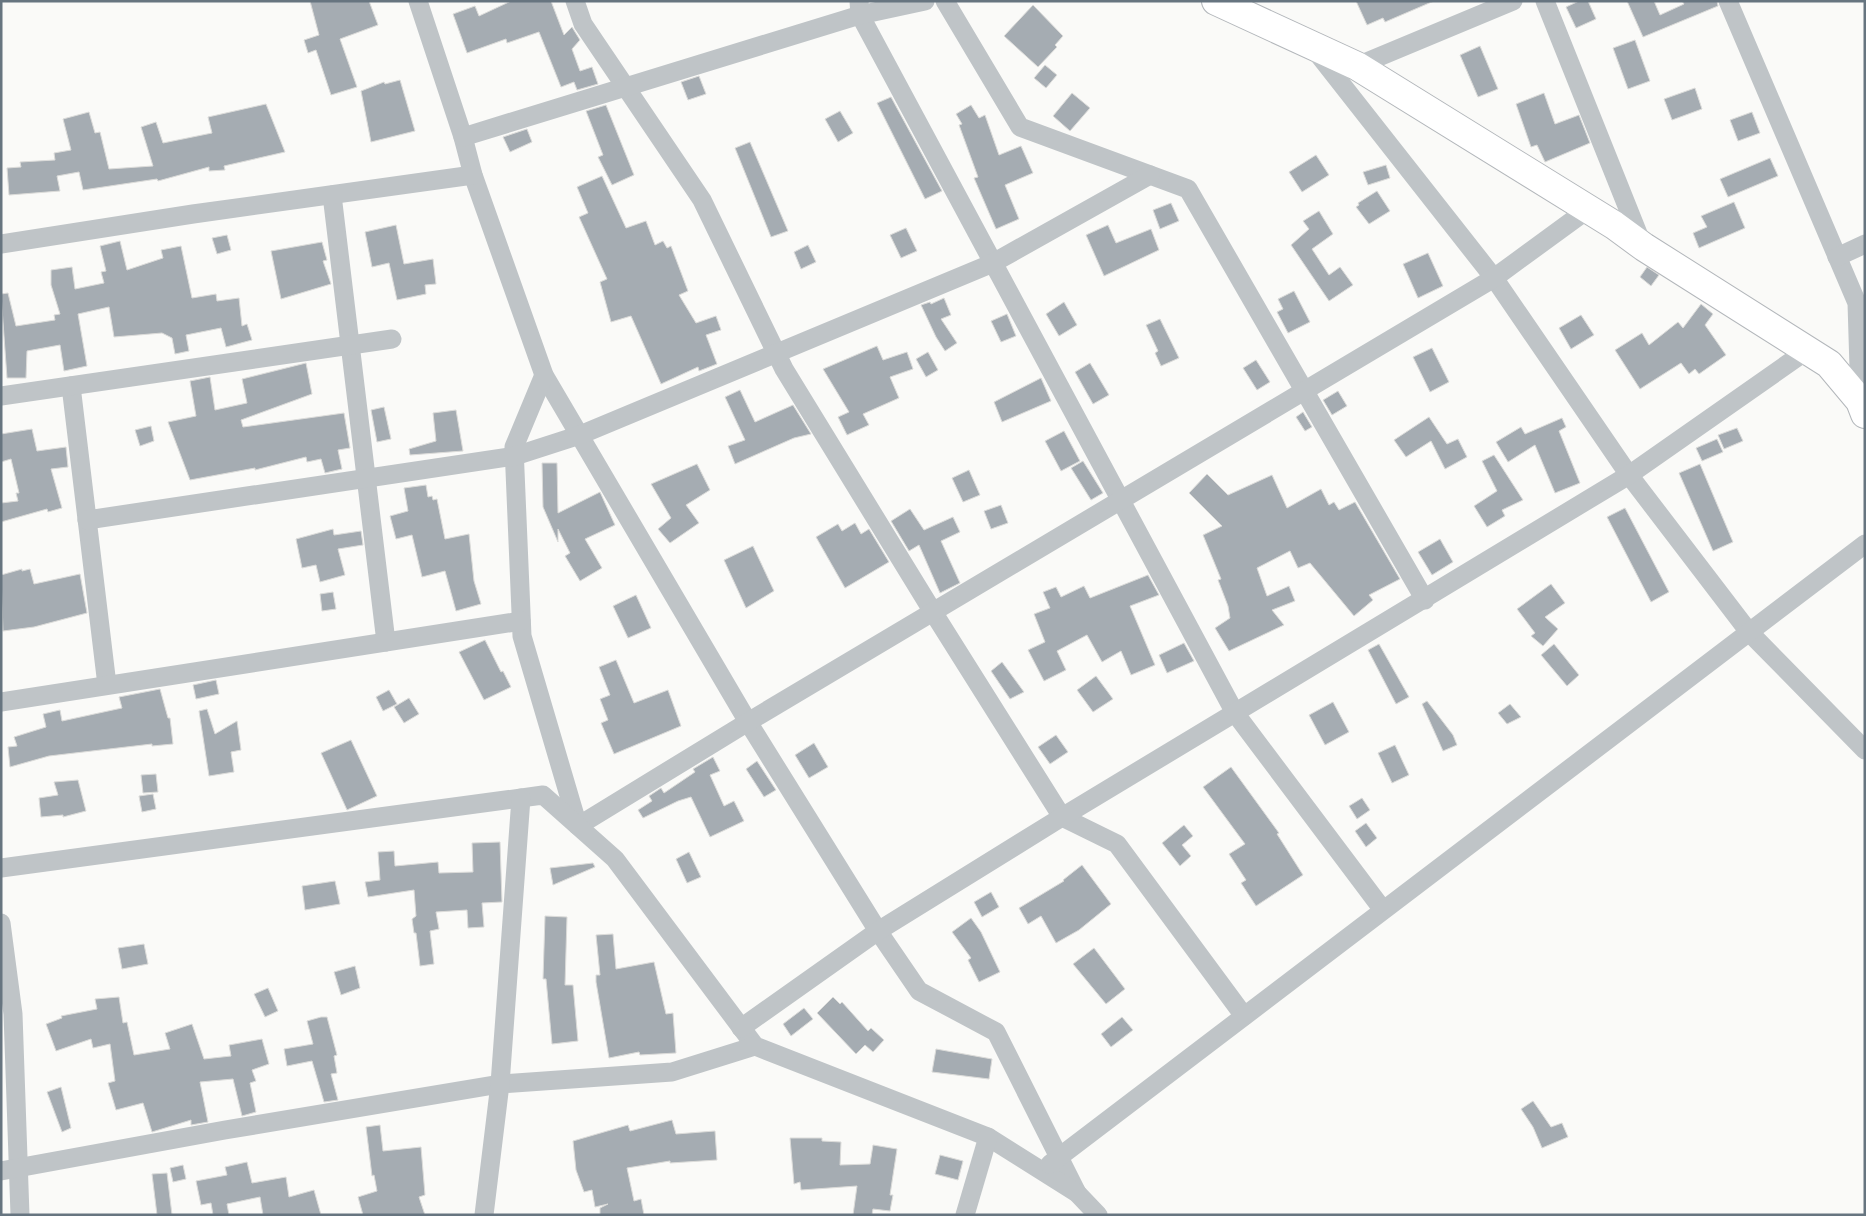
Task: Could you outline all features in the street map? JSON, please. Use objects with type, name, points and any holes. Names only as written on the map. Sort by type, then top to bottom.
[{"type":"highway","points":[[1216,1],[1357,66],[1614,225],[1644,247],[1809,349],[1830,364],[1862,407]]},
{"type":"street","points":[[418,1],[464,137],[473,175],[544,375],[748,722],[878,931],[919,991],[996,1032],[1077,1193]]},
{"type":"street","points":[[574,1],[584,24],[702,200],[776,354],[932,612],[1062,817],[1117,844],[1244,1016]]},
{"type":"street","points":[[464,137],[626,87],[860,8],[925,1]]},
{"type":"street","points":[[945,1],[1020,127],[1188,189],[1425,600]]},
{"type":"street","points":[[1357,66],[1513,1]]},
{"type":"street","points":[[1545,1],[1644,247]]},
{"type":"street","points":[[1728,1],[1856,303],[1862,407]]},
{"type":"street","points":[[860,8],[1119,500],[1235,713],[1383,910]]},
{"type":"street","points":[[1310,44],[1494,278],[1629,475],[1749,632],[1865,750]]},
{"type":"street","points":[[1,244],[473,175]]},
{"type":"street","points":[[87,520],[515,456],[580,436],[993,263],[1150,175]]},
{"type":"street","points":[[332,195],[386,642]]},
{"type":"street","points":[[578,826],[1119,500],[1305,392],[1494,278],[1587,210]]},
{"type":"street","points":[[1837,257],[1865,244]]},
{"type":"street","points":[[1,396],[392,340]]},
{"type":"street","points":[[741,1028],[878,931],[1062,817],[1425,600],[1629,475],[1809,349]]},
{"type":"street","points":[[544,375],[514,446],[522,636],[578,826]]},
{"type":"street","points":[[71,386],[107,685]]},
{"type":"street","points":[[1042,1170],[1865,544]]},
{"type":"street","points":[[1,702],[522,621]]},
{"type":"street","points":[[1,868],[543,795],[615,859],[755,1046],[988,1137],[1077,1193],[1098,1215]]},
{"type":"street","points":[[484,1215],[500,1084],[521,798]]},
{"type":"street","points":[[1,923],[13,1014],[9,1170],[20,1215]]},
{"type":"street","points":[[9,1170],[225,1130],[500,1084],[672,1072],[755,1046]]},
{"type":"street","points":[[965,1215],[988,1137]]},
{"type":"building","points":[[310,1],[369,1],[378,25],[340,39],[357,87],[331,95],[316,50],[308,53],[304,40],[319,35]]},
{"type":"building","points":[[511,1],[551,1],[564,35],[572,27],[580,40],[572,49],[580,71],[592,67],[598,84],[577,90],[574,82],[561,87],[539,32],[507,43],[506,39],[467,53],[453,14],[475,6],[479,16]]},
{"type":"building","points":[[1356,1],[1434,1],[1385,22],[1383,18],[1367,25]]},
{"type":"building","points":[[1579,1],[1588,1],[1596,19],[1576,28],[1566,7]]},
{"type":"building","points":[[1627,1],[1654,1],[1660,15],[1684,4],[1682,1],[1717,1],[1718,6],[1643,37]]},
{"type":"building","points":[[1033,5],[1063,36],[1055,45],[1057,47],[1038,67],[1004,36]]},
{"type":"building","points":[[1635,40],[1650,81],[1628,89],[1613,48]]},
{"type":"building","points":[[1480,46],[1498,89],[1478,97],[1460,55]]},
{"type":"building","points":[[1045,65],[1057,75],[1046,88],[1034,78]]},
{"type":"building","points":[[699,76],[706,94],[688,100],[681,82]]},
{"type":"building","points":[[400,80],[415,131],[371,142],[361,91],[384,82],[385,84]]},
{"type":"building","points":[[1695,88],[1702,109],[1672,120],[1664,99]]},
{"type":"building","points":[[1072,93],[1090,108],[1070,131],[1053,116]]},
{"type":"building","points":[[1544,93],[1555,124],[1579,115],[1590,143],[1545,162],[1537,145],[1531,147],[1516,104]]},
{"type":"building","points":[[891,97],[942,191],[925,199],[877,103]]},
{"type":"building","points":[[266,104],[285,152],[224,166],[225,170],[209,171],[209,167],[158,181],[157,179],[83,190],[79,172],[57,176],[60,191],[9,195],[7,168],[21,167],[20,162],[55,160],[54,153],[71,150],[63,119],[89,112],[95,133],[100,132],[109,169],[153,166],[141,127],[156,122],[163,143],[212,133],[208,117]]},
{"type":"building","points":[[606,105],[634,175],[612,185],[598,157],[603,155],[586,111]]},
{"type":"building","points":[[971,105],[979,118],[985,115],[999,155],[1021,146],[1033,173],[1005,185],[1019,219],[996,229],[974,178],[978,177],[959,125],[962,124],[956,114]]},
{"type":"building","points":[[840,111],[853,133],[838,142],[825,119]]},
{"type":"building","points":[[1752,112],[1760,133],[1738,141],[1730,120]]},
{"type":"building","points":[[527,129],[532,142],[510,152],[503,137]]},
{"type":"building","points":[[750,142],[788,231],[771,237],[735,148]]},
{"type":"building","points":[[1316,155],[1329,175],[1302,192],[1289,172]]},
{"type":"building","points":[[1770,158],[1778,176],[1728,197],[1720,179]]},
{"type":"building","points":[[1386,165],[1390,178],[1368,185],[1363,172]]},
{"type":"building","points":[[602,176],[626,228],[646,221],[655,245],[663,241],[667,248],[671,246],[688,291],[679,295],[696,323],[716,316],[721,330],[706,335],[717,364],[699,371],[698,367],[661,384],[631,316],[611,322],[600,282],[607,279],[579,217],[588,213],[577,187]]},
{"type":"building","points":[[1377,191],[1390,211],[1369,224],[1356,207],[1359,205],[1358,203]]},
{"type":"building","points":[[1734,202],[1745,228],[1699,248],[1693,233],[1707,227],[1701,216]]},
{"type":"building","points":[[1171,203],[1179,221],[1160,229],[1153,210]]},
{"type":"building","points":[[1319,211],[1333,234],[1312,249],[1329,275],[1340,267],[1353,285],[1329,301],[1291,245],[1309,229],[1303,221]]},
{"type":"building","points":[[396,225],[404,264],[433,259],[436,284],[425,285],[426,294],[397,300],[389,263],[372,267],[365,232]]},
{"type":"building","points":[[1108,225],[1116,243],[1151,229],[1159,250],[1104,276],[1086,235]]},
{"type":"building","points":[[906,228],[917,251],[901,258],[890,235]]},
{"type":"building","points":[[227,235],[231,250],[217,254],[212,238]]},
{"type":"building","points":[[120,241],[127,270],[163,258],[161,250],[181,246],[192,298],[216,294],[217,301],[239,298],[242,326],[247,324],[252,340],[226,347],[221,328],[186,335],[189,351],[175,354],[172,338],[162,333],[114,337],[109,307],[78,314],[87,366],[64,371],[60,345],[27,351],[26,378],[7,378],[1,294],[8,293],[16,326],[55,320],[54,315],[60,314],[51,285],[51,270],[72,267],[75,289],[104,283],[101,272],[106,271],[100,246]]},
{"type":"building","points":[[322,242],[327,260],[323,261],[331,284],[281,299],[271,251]]},
{"type":"building","points":[[808,245],[816,262],[801,269],[794,252]]},
{"type":"building","points":[[1428,253],[1443,286],[1418,298],[1403,264]]},
{"type":"building","points":[[1647,267],[1659,275],[1651,286],[1640,277]]},
{"type":"building","points":[[1294,291],[1310,322],[1288,333],[1277,312],[1283,309],[1278,299]]},
{"type":"building","points":[[944,298],[951,315],[941,319],[957,343],[945,351],[936,337],[921,305],[930,302],[931,304]]},
{"type":"building","points":[[1064,302],[1077,325],[1059,336],[1046,314]]},
{"type":"building","points":[[1701,304],[1713,314],[1705,325],[1726,355],[1699,374],[1695,369],[1689,374],[1681,363],[1640,389],[1615,350],[1642,333],[1649,345],[1678,322],[1683,328]]},
{"type":"building","points":[[1007,314],[1016,336],[1001,342],[991,321]]},
{"type":"building","points":[[1581,315],[1594,335],[1571,349],[1559,328]]},
{"type":"building","points":[[1160,319],[1179,358],[1161,366],[1155,353],[1158,351],[1146,325]]},
{"type":"building","points":[[877,346],[883,360],[907,352],[913,369],[890,377],[899,398],[863,414],[869,425],[847,435],[838,417],[849,412],[823,369]]},
{"type":"building","points":[[1432,348],[1449,382],[1430,392],[1413,357]]},
{"type":"building","points":[[928,352],[938,370],[926,377],[916,359]]},
{"type":"building","points":[[1256,360],[1270,382],[1257,390],[1243,368]]},
{"type":"building","points":[[306,363],[312,394],[241,420],[243,427],[344,413],[350,448],[338,450],[342,469],[325,473],[321,459],[307,462],[306,457],[255,470],[255,468],[190,480],[168,422],[196,416],[190,381],[210,377],[215,410],[247,403],[242,379]]},
{"type":"building","points":[[1090,363],[1109,395],[1093,404],[1075,372]]},
{"type":"building","points":[[1041,378],[1051,401],[1002,422],[994,402]]},
{"type":"building","points":[[740,390],[755,422],[793,405],[811,434],[794,438],[735,464],[728,446],[745,440],[725,397]]},
{"type":"building","points":[[1338,391],[1347,406],[1332,415],[1323,400]]},
{"type":"building","points":[[384,407],[391,439],[377,442],[371,410]]},
{"type":"building","points":[[456,410],[463,451],[410,455],[409,449],[436,441],[433,413]]},
{"type":"building","points":[[1303,412],[1312,427],[1305,431],[1296,417]]},
{"type":"building","points":[[1429,417],[1447,444],[1458,439],[1467,457],[1445,469],[1431,441],[1406,457],[1394,440]]},
{"type":"building","points":[[1562,418],[1566,427],[1559,431],[1580,483],[1555,493],[1535,445],[1508,462],[1496,442],[1521,427],[1525,434]]},
{"type":"building","points":[[151,426],[154,441],[140,446],[135,430]]},
{"type":"building","points":[[1737,428],[1743,441],[1724,449],[1718,435]]},
{"type":"building","points":[[32,429],[37,451],[66,447],[68,467],[51,469],[62,508],[48,512],[47,509],[1,522],[1,503],[18,501],[16,493],[19,493],[11,459],[1,462],[1,434]]},
{"type":"building","points":[[1064,431],[1080,461],[1061,471],[1045,441]]},
{"type":"building","points":[[1717,439],[1723,452],[1702,461],[1696,448]]},
{"type":"building","points":[[1494,455],[1523,500],[1502,510],[1505,516],[1487,527],[1474,506],[1497,491],[1482,461]]},
{"type":"building","points":[[1083,461],[1103,493],[1091,500],[1071,468]]},
{"type":"building","points":[[542,463],[557,463],[558,513],[600,492],[615,525],[585,539],[602,568],[580,581],[565,556],[570,553],[558,529],[558,542],[543,507]]},
{"type":"building","points":[[697,464],[710,490],[686,505],[699,523],[670,543],[658,529],[671,518],[651,484]]},
{"type":"building","points":[[1700,464],[1733,542],[1713,551],[1679,473]]},
{"type":"building","points":[[969,470],[980,495],[963,502],[952,478]]},
{"type":"building","points":[[1207,474],[1228,495],[1272,475],[1287,508],[1321,489],[1329,505],[1334,502],[1339,510],[1355,502],[1400,579],[1369,595],[1373,600],[1354,616],[1310,563],[1298,568],[1290,551],[1257,568],[1267,596],[1289,586],[1295,601],[1272,610],[1284,625],[1229,651],[1215,628],[1230,618],[1228,606],[1218,580],[1221,579],[1203,535],[1222,526],[1189,493]]},
{"type":"building","points":[[426,485],[428,497],[432,496],[433,500],[437,499],[445,539],[469,534],[474,581],[481,604],[456,611],[445,571],[422,577],[412,535],[396,539],[390,516],[408,511],[404,488]]},
{"type":"building","points":[[1001,505],[1008,523],[991,529],[984,511]]},
{"type":"building","points":[[1625,508],[1669,592],[1651,602],[1607,517]]},
{"type":"building","points":[[910,509],[924,530],[953,517],[960,532],[941,541],[960,583],[940,593],[919,545],[909,551],[891,521]]},
{"type":"building","points":[[855,523],[861,534],[869,529],[889,562],[845,588],[816,537],[838,524],[842,531]]},
{"type":"building","points":[[333,529],[334,535],[361,531],[363,545],[338,549],[345,575],[320,582],[316,565],[302,568],[296,539]]},
{"type":"building","points":[[1440,539],[1453,562],[1432,575],[1418,552]]},
{"type":"building","points":[[753,546],[774,591],[746,608],[724,560]]},
{"type":"building","points":[[22,569],[22,571],[30,569],[34,584],[80,574],[87,613],[34,627],[3,631],[1,575]]},
{"type":"building","points":[[1148,575],[1159,595],[1130,606],[1155,665],[1131,675],[1121,651],[1102,662],[1087,635],[1057,651],[1066,670],[1044,681],[1028,650],[1045,642],[1034,614],[1050,608],[1043,592],[1056,587],[1061,597],[1084,586],[1090,598]]},
{"type":"building","points":[[1551,584],[1565,603],[1545,617],[1558,629],[1543,646],[1531,636],[1535,633],[1517,609]]},
{"type":"building","points":[[333,592],[336,609],[322,611],[320,594]]},
{"type":"building","points":[[636,595],[651,628],[628,638],[613,606]]},
{"type":"building","points":[[485,640],[511,687],[484,700],[459,652]]},
{"type":"building","points":[[1184,643],[1194,661],[1167,673],[1159,655]]},
{"type":"building","points":[[1379,644],[1409,697],[1396,704],[1368,650]]},
{"type":"building","points":[[1554,644],[1579,675],[1567,686],[1541,655]]},
{"type":"building","points":[[616,660],[634,703],[668,690],[681,726],[614,754],[601,723],[608,720],[600,699],[610,695],[599,667]]},
{"type":"building","points":[[1002,662],[1024,692],[1010,699],[991,671]]},
{"type":"building","points":[[1096,676],[1113,699],[1093,712],[1077,690]]},
{"type":"building","points":[[216,680],[219,694],[196,699],[193,685]]},
{"type":"building","points":[[160,689],[168,718],[170,718],[173,744],[152,746],[152,744],[49,756],[10,767],[8,747],[17,746],[14,737],[46,727],[43,714],[60,710],[62,721],[122,708],[119,697]]},
{"type":"building","points":[[389,690],[397,704],[383,711],[376,697]]},
{"type":"building","points":[[409,698],[419,714],[404,723],[394,707]]},
{"type":"building","points":[[1427,701],[1453,735],[1457,745],[1443,751],[1422,704]]},
{"type":"building","points":[[1333,702],[1349,732],[1325,745],[1309,715]]},
{"type":"building","points":[[1510,704],[1521,717],[1507,724],[1498,713]]},
{"type":"building","points":[[207,709],[215,734],[237,721],[241,750],[231,752],[234,772],[209,776],[199,711]]},
{"type":"building","points":[[1056,735],[1068,752],[1050,764],[1038,747]]},
{"type":"building","points":[[351,740],[377,796],[347,810],[321,753]]},
{"type":"building","points":[[814,743],[828,767],[809,778],[795,755]]},
{"type":"building","points":[[1395,745],[1409,775],[1392,783],[1378,753]]},
{"type":"building","points":[[713,757],[720,771],[710,775],[724,806],[734,801],[744,821],[710,837],[691,797],[678,801],[643,818],[638,810],[652,801],[649,796],[661,788],[664,793],[695,772],[693,769]]},
{"type":"building","points":[[757,761],[776,790],[764,797],[746,769]]},
{"type":"building","points":[[1231,767],[1279,833],[1277,834],[1303,875],[1256,906],[1241,883],[1246,880],[1229,854],[1245,844],[1203,787]]},
{"type":"building","points":[[156,774],[158,792],[143,793],[141,775]]},
{"type":"building","points":[[78,780],[86,811],[63,817],[63,815],[41,817],[39,798],[58,795],[54,782]]},
{"type":"building","points":[[153,794],[156,809],[142,812],[139,796]]},
{"type":"building","points":[[1362,798],[1370,810],[1357,819],[1349,806]]},
{"type":"building","points":[[1366,823],[1377,838],[1366,847],[1355,831]]},
{"type":"building","points":[[1184,825],[1193,836],[1182,845],[1191,856],[1180,866],[1162,843]]},
{"type":"building","points":[[500,842],[502,902],[482,903],[484,927],[468,928],[467,910],[436,912],[439,929],[430,931],[434,964],[420,966],[416,933],[414,933],[412,919],[416,916],[414,890],[368,897],[365,882],[380,880],[378,852],[394,851],[395,866],[438,862],[439,873],[473,872],[472,843]]},
{"type":"building","points":[[689,852],[701,877],[687,883],[676,859]]},
{"type":"building","points":[[593,863],[595,867],[553,885],[550,868]]},
{"type":"building","points":[[1082,865],[1111,904],[1079,930],[1056,943],[1041,916],[1028,924],[1019,908],[1064,881]]},
{"type":"building","points":[[335,881],[340,904],[305,910],[302,886]]},
{"type":"building","points":[[991,892],[999,907],[982,917],[974,902]]},
{"type":"building","points":[[545,916],[567,917],[565,985],[573,985],[578,1041],[552,1044],[546,979],[543,979]]},
{"type":"building","points":[[971,918],[981,932],[1000,972],[979,982],[968,960],[971,958],[952,932]]},
{"type":"building","points":[[613,934],[616,969],[654,962],[666,1014],[673,1013],[676,1053],[640,1055],[639,1052],[609,1058],[596,982],[596,975],[600,975],[596,935]]},
{"type":"building","points":[[144,944],[148,964],[122,969],[118,948]]},
{"type":"building","points":[[1094,948],[1125,989],[1106,1004],[1073,964]]},
{"type":"building","points":[[355,966],[360,988],[341,995],[334,972]]},
{"type":"building","points":[[268,988],[278,1011],[265,1017],[254,994]]},
{"type":"building","points":[[119,997],[123,1023],[127,1022],[134,1055],[170,1049],[165,1033],[192,1024],[204,1059],[231,1056],[229,1045],[262,1039],[269,1064],[252,1070],[256,1081],[250,1083],[256,1112],[242,1116],[233,1079],[200,1082],[208,1122],[191,1125],[191,1120],[152,1132],[143,1103],[116,1110],[108,1083],[115,1081],[110,1044],[93,1048],[91,1039],[56,1051],[46,1024],[62,1018],[61,1016],[97,1009],[95,999]]},
{"type":"building","points":[[833,997],[840,1004],[842,1002],[868,1031],[871,1028],[884,1040],[873,1052],[865,1045],[856,1054],[817,1013]]},
{"type":"building","points":[[804,1008],[813,1019],[791,1036],[783,1024]]},
{"type":"building","points":[[327,1017],[337,1055],[334,1056],[337,1073],[331,1074],[338,1100],[324,1102],[312,1061],[287,1066],[284,1049],[313,1044],[307,1021]]},
{"type":"building","points":[[1122,1017],[1133,1030],[1111,1047],[1101,1034]]},
{"type":"building","points":[[936,1049],[992,1059],[989,1079],[932,1072]]},
{"type":"building","points":[[61,1087],[71,1128],[62,1132],[47,1092]]},
{"type":"building","points":[[1533,1101],[1551,1127],[1562,1123],[1568,1137],[1542,1148],[1533,1127],[1521,1109]]},
{"type":"building","points":[[672,1120],[676,1134],[715,1131],[717,1160],[670,1163],[670,1161],[627,1168],[634,1201],[641,1199],[644,1215],[600,1215],[600,1208],[608,1204],[595,1207],[592,1190],[584,1192],[576,1170],[573,1141],[628,1125],[630,1131]]},
{"type":"building","points":[[380,1125],[383,1151],[421,1147],[425,1195],[419,1197],[425,1215],[363,1215],[358,1197],[377,1191],[374,1175],[372,1176],[366,1127]]},
{"type":"building","points":[[790,1138],[822,1138],[822,1141],[841,1142],[840,1165],[870,1164],[873,1145],[897,1149],[890,1195],[893,1195],[890,1211],[873,1209],[872,1215],[853,1215],[857,1186],[801,1190],[800,1182],[794,1184]]},
{"type":"building","points":[[940,1155],[963,1161],[958,1180],[935,1174]]},
{"type":"building","points":[[247,1162],[252,1183],[286,1177],[289,1197],[314,1190],[321,1215],[263,1215],[260,1197],[227,1204],[229,1215],[213,1215],[211,1203],[201,1205],[196,1181],[227,1175],[225,1167]]},
{"type":"building","points":[[183,1165],[186,1179],[173,1182],[170,1168]]},
{"type":"building","points":[[167,1173],[172,1215],[157,1215],[152,1174]]}]
